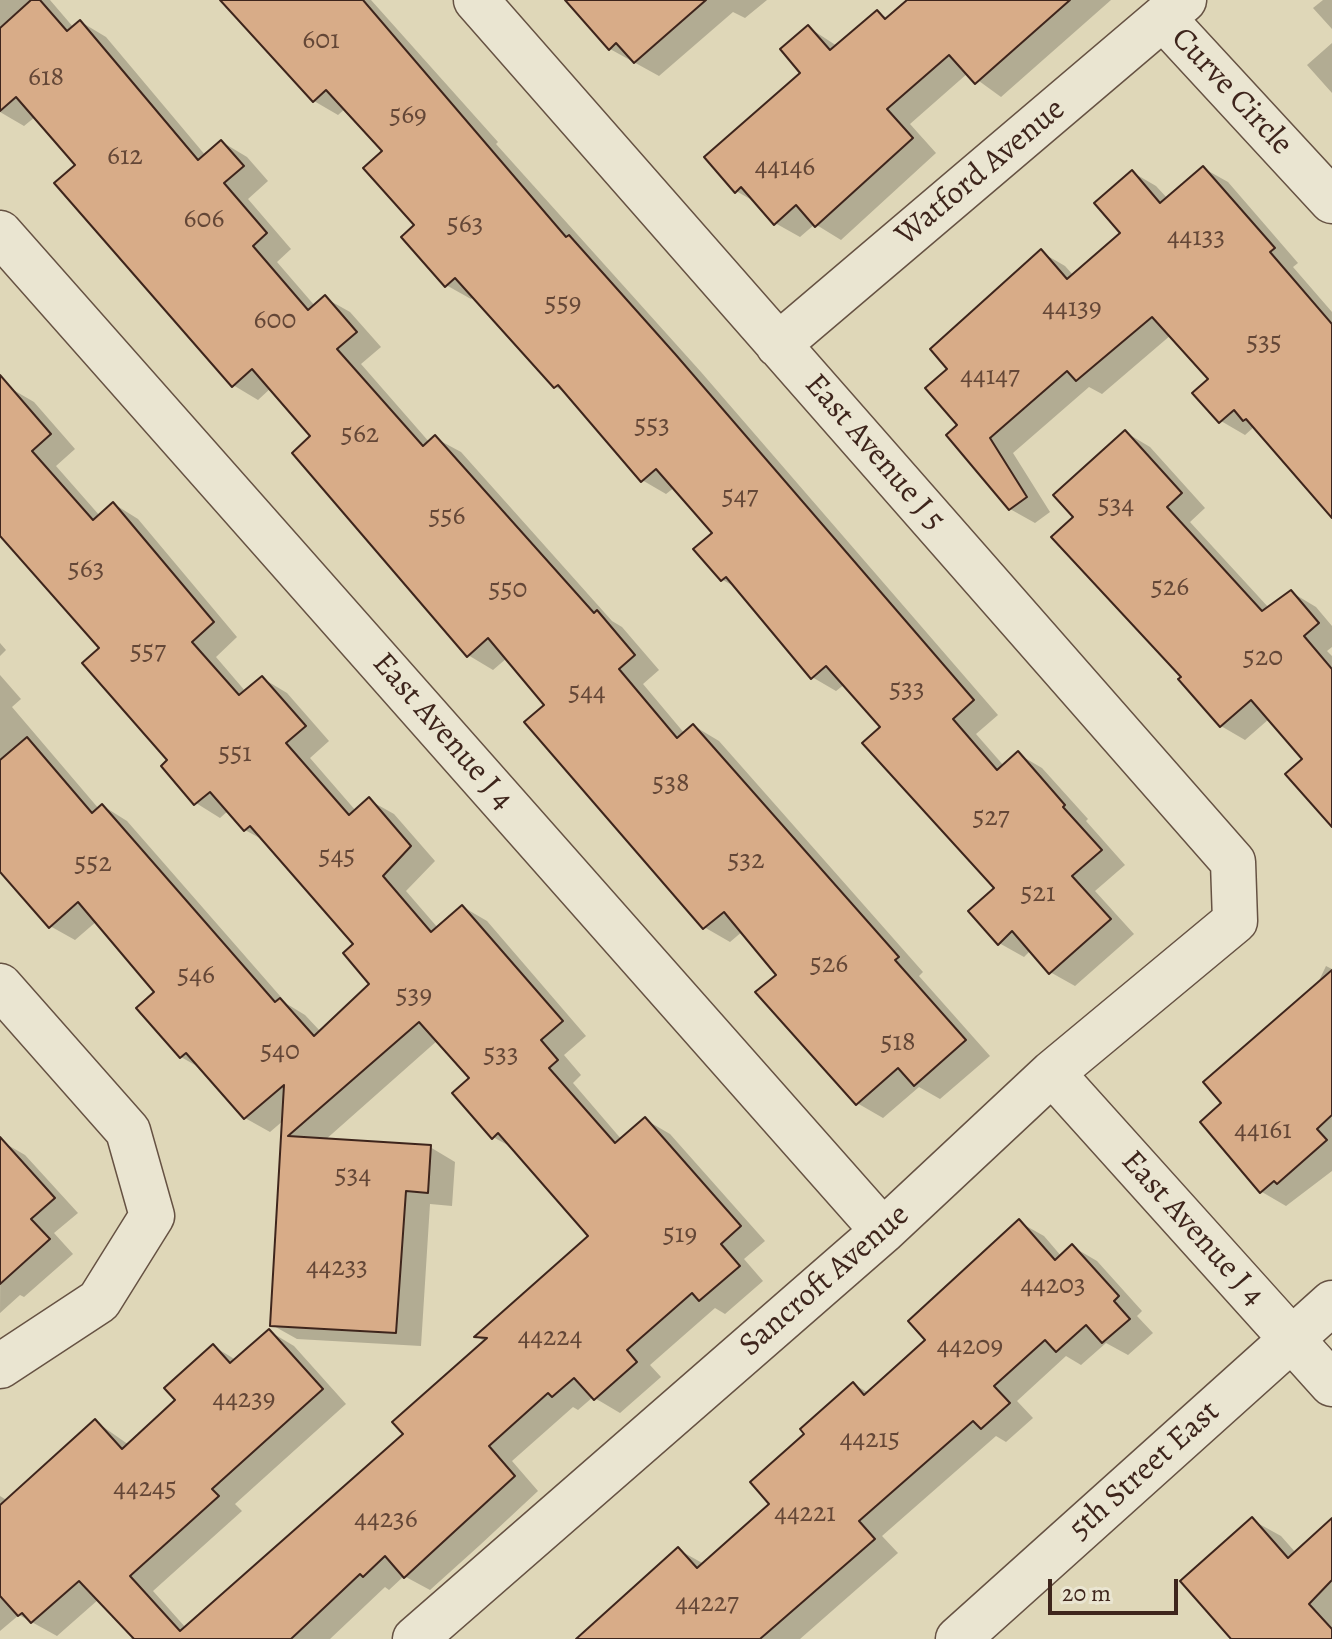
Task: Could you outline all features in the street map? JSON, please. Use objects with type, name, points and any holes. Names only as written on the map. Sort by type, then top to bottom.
[{"type":"street","name":"East Avenue J 5","points":[[476,0],[1233,862],[1235,921]]},
{"type":"street","name":"Watford Avenue","points":[[778,345],[1173,9]]},
{"type":"street","name":"Curve Circle","points":[[1173,9],[1332,201]]},
{"type":"street","name":"East Avenue J 4","points":[[0,233],[883,1231]]},
{"type":"street","name":"Sancroft Avenue","points":[[415,1639],[883,1231],[1052,1073],[1235,921]]},
{"type":"street","points":[[0,986],[128,1131],[152,1216],[99,1301],[0,1366]]},
{"type":"street","name":"East Avenue J 4","points":[[1052,1073],[1332,1384]]},
{"type":"street","name":"5th Street East","points":[[958,1639],[1332,1303]]},
{"type":"building","points":[[31,0],[40,0],[67,31],[80,20],[198,160],[221,140],[244,166],[224,183],[267,233],[253,246],[308,310],[325,295],[357,332],[337,349],[423,446],[435,435],[594,613],[597,610],[635,655],[619,669],[677,738],[693,724],[899,957],[895,960],[966,1040],[914,1086],[898,1068],[856,1105],[755,992],[776,975],[724,912],[703,929],[524,722],[544,705],[488,638],[467,657],[292,453],[310,436],[252,369],[232,387],[54,183],[75,165],[16,97],[0,111],[0,28]]},
{"type":"building","points":[[220,0],[363,0],[566,237],[569,235],[676,355],[974,700],[953,719],[997,770],[1018,751],[1102,850],[1072,876],[1111,919],[1049,974],[1012,931],[998,945],[968,911],[994,888],[862,743],[880,727],[826,666],[811,679],[726,577],[721,581],[693,549],[712,533],[656,469],[641,482],[558,385],[554,388],[455,278],[445,287],[401,237],[414,225],[363,168],[382,151],[326,90],[313,102]]},
{"type":"building","points":[[565,0],[706,0],[634,63],[616,43],[609,50]]},
{"type":"building","points":[[907,0],[1070,0],[975,84],[949,55],[887,109],[913,138],[815,227],[796,205],[774,225],[741,187],[735,193],[704,157],[800,73],[780,49],[808,25],[830,50],[877,10],[885,19]]},
{"type":"building","points":[[1203,166],[1275,248],[1270,252],[1332,324],[1332,518],[1246,419],[1243,421],[1234,410],[1219,423],[1192,393],[1208,379],[1152,317],[1076,381],[1067,371],[990,438],[1027,497],[1009,510],[946,435],[957,425],[925,388],[947,369],[930,349],[1041,249],[1067,279],[1120,233],[1094,203],[1132,170],[1160,203]]},
{"type":"building","points":[[0,375],[51,434],[32,451],[93,520],[113,502],[214,622],[192,642],[239,695],[262,676],[306,726],[286,743],[349,815],[369,797],[411,846],[383,876],[431,932],[462,905],[563,1021],[541,1040],[558,1060],[549,1068],[615,1143],[645,1117],[741,1226],[721,1244],[740,1266],[699,1301],[692,1293],[627,1350],[637,1362],[594,1400],[574,1378],[552,1397],[548,1393],[489,1446],[515,1476],[404,1578],[385,1556],[363,1577],[360,1574],[291,1639],[134,1639],[79,1581],[31,1623],[22,1613],[18,1616],[0,1596],[0,1505],[95,1419],[122,1449],[175,1400],[164,1388],[213,1344],[230,1363],[269,1329],[323,1389],[212,1489],[219,1496],[130,1576],[180,1631],[403,1434],[392,1422],[487,1338],[474,1337],[588,1236],[498,1133],[492,1139],[452,1093],[469,1078],[419,1022],[288,1136],[431,1145],[428,1193],[406,1191],[396,1333],[270,1326],[284,1085],[244,1119],[186,1053],[180,1058],[136,1008],[154,992],[78,902],[49,928],[0,872],[0,760],[27,737],[92,813],[102,804],[275,1002],[280,998],[314,1036],[369,984],[343,953],[353,944],[250,826],[244,831],[210,792],[194,805],[161,766],[167,760],[82,663],[99,648],[0,536]]},
{"type":"building","points":[[1125,430],[1182,493],[1167,507],[1262,611],[1291,590],[1319,623],[1304,636],[1332,669],[1332,827],[1285,774],[1302,759],[1251,700],[1220,727],[1178,679],[1181,677],[1051,537],[1073,517],[1053,495]]},
{"type":"building","points":[[1332,970],[1332,1115],[1317,1129],[1327,1140],[1277,1184],[1274,1181],[1260,1193],[1200,1122],[1221,1103],[1203,1082]]},
{"type":"building","points":[[0,1137],[55,1198],[31,1219],[50,1239],[0,1284]]},
{"type":"building","points":[[1019,1219],[1055,1260],[1072,1244],[1119,1296],[1114,1301],[1130,1319],[1102,1343],[1086,1325],[1056,1352],[1045,1340],[994,1386],[1010,1403],[981,1429],[973,1421],[859,1521],[875,1539],[760,1639],[576,1639],[678,1547],[697,1568],[769,1504],[750,1482],[804,1434],[800,1429],[853,1382],[864,1395],[925,1340],[908,1321]]},
{"type":"building","points":[[1252,1517],[1288,1558],[1332,1518],[1332,1580],[1309,1604],[1332,1629],[1332,1639],[1231,1639],[1180,1581]]}]
